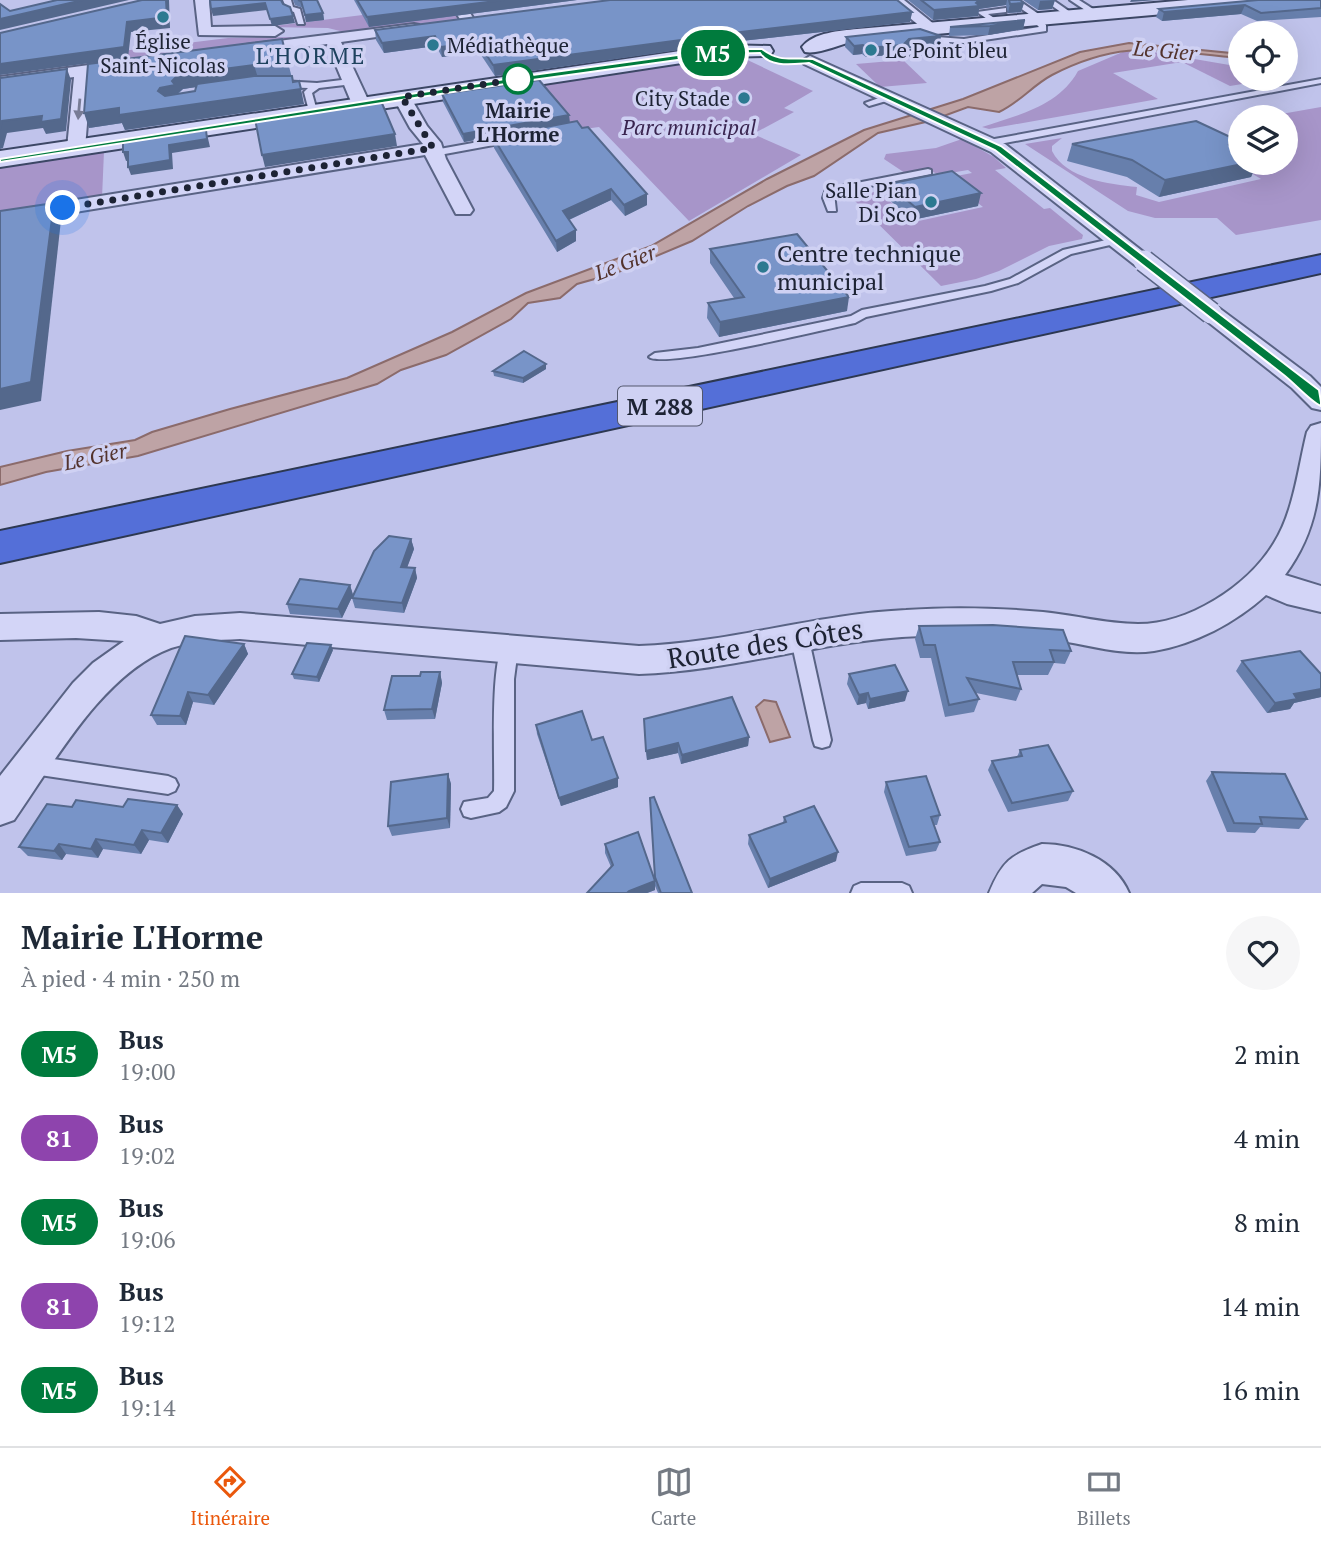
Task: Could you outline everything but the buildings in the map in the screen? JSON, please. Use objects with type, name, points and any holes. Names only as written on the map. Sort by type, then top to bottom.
[{"type":"highway","name":"M 288","points":[[0,523],[1321,245]]},
{"type":"highway","name":"M 288","points":[[0,547],[1321,264]]},
{"type":"main road","points":[[0,159],[76,148],[314,95],[356,93],[402,97],[686,56],[733,51],[790,53],[846,36],[925,28],[993,15],[1255,0]]},
{"type":"street","points":[[202,0],[204,32],[295,31],[329,36],[356,93]]},
{"type":"street","points":[[234,51],[475,20],[455,0]]},
{"type":"street","points":[[895,0],[925,28]]},
{"type":"street","points":[[790,53],[989,143],[1119,240],[1308,388],[1321,402]]},
{"type":"street","points":[[0,82],[140,64]]},
{"type":"street","points":[[76,148],[83,71]]},
{"type":"street","points":[[402,97],[433,150],[463,210]]},
{"type":"street","points":[[56,209],[433,150]]},
{"type":"street","name":"Route des Côtes","points":[[0,807],[81,699],[108,672],[152,642],[181,632],[240,626],[670,661],[725,654],[892,624],[1040,625],[1117,636],[1154,637],[1185,628],[1233,604],[1264,579],[1287,549],[1299,520],[1321,432]]},
{"type":"street","points":[[1264,579],[1287,591],[1321,599]]},
{"type":"street","points":[[0,626],[54,624],[130,628],[148,635],[152,642]]},
{"type":"street","points":[[1010,893],[1014,883],[1025,872],[1038,864],[1056,863],[1089,874],[1108,893]]},
{"type":"lane","points":[[287,0],[301,22]]},
{"type":"lane","points":[[925,28],[999,36],[1042,29],[1041,13],[1013,0]]},
{"type":"lane","points":[[970,12],[993,15]]},
{"type":"lane","points":[[908,53],[948,49],[949,45],[925,28]]},
{"type":"lane","points":[[989,143],[1321,81]]},
{"type":"lane","points":[[270,87],[314,95]]},
{"type":"lane","points":[[869,103],[890,97]]},
{"type":"lane","points":[[433,150],[520,138]]},
{"type":"lane","points":[[832,209],[828,198],[831,191],[928,172]]},
{"type":"lane","points":[[655,357],[711,349],[855,319],[862,314],[922,300],[987,289],[1014,281],[1067,252],[1119,240]]},
{"type":"lane","points":[[797,639],[802,649],[822,740]]},
{"type":"lane","points":[[471,809],[492,807],[500,802],[504,791],[505,680],[509,649]]},
{"type":"lane","points":[[32,764],[168,785]]},
{"type":"lane","points":[[861,893],[902,893]]},
{"type":"green space","points":[[451,4],[461,19],[352,34],[328,28],[266,27]]},
{"type":"green space","points":[[291,37],[295,42],[284,40],[86,65],[88,52],[122,51],[228,38]]},
{"type":"green space","points":[[1142,50],[1228,65],[1228,85],[1182,62],[1113,73],[1158,99],[989,129],[982,127],[1036,108],[1060,93],[1078,71],[1125,51]]},
{"type":"green space","name":"Parc municipal","points":[[739,56],[813,91],[784,108],[794,112],[753,134],[801,155],[689,221],[599,127],[577,130],[538,84]]},
{"type":"green space","points":[[903,60],[927,83],[880,87],[856,64]]},
{"type":"green space","points":[[1321,107],[1321,220],[1236,235],[1217,218],[1155,218],[1128,211],[1025,144],[1062,138],[1052,146],[1052,151],[1067,168],[1089,178],[1137,187],[1136,195],[1159,202],[1261,179],[1254,175],[1298,175],[1298,111]]},
{"type":"green space","points":[[962,139],[994,157],[1006,168],[995,170],[1044,209],[1050,208],[1083,235],[1082,239],[1049,246],[999,271],[976,279],[941,286],[852,198],[878,191],[914,222],[983,207],[946,178],[972,173],[968,170],[938,175],[929,169],[905,173],[884,159],[886,154],[936,148]]},
{"type":"green space","points":[[104,151],[102,198],[0,215],[0,167]]},
{"type":"water","name":"Le Gier","points":[[1129,43],[1228,53],[1228,57],[1145,50],[1102,55],[1078,63],[1045,79],[999,112],[968,107],[930,121],[878,133],[814,176],[748,206],[692,241],[616,273],[577,284],[560,298],[528,303],[511,319],[446,355],[401,370],[377,384],[138,456],[46,472],[0,485],[0,467],[67,451],[135,440],[152,432],[230,409],[347,378],[452,332],[526,293],[651,246],[767,179],[864,130],[963,99],[1080,52]]},
{"type":"water","points":[[764,700],[776,702],[790,737],[770,742],[756,707]]},
{"type":"bus line","name":"M5","points":[[0,159],[518,79],[721,51],[762,51],[766,57],[780,62],[810,61],[998,148],[1290,373],[1315,393],[1321,402]]},
{"type":"place","name":"Église Saint-Nicolas","points":[[163,17]]},
{"type":"place","name":"Médiathèque","points":[[433,45]]},
{"type":"place","name":"Le Point bleu","points":[[871,50]]},
{"type":"place","name":"Mairie L'Horme","points":[[518,79]]},
{"type":"place","name":"City Stade","points":[[744,98]]},
{"type":"place","name":"Salle Pian Di Sco","points":[[931,202]]},
{"type":"place","name":"Centre technique municipal","points":[[763,267]]},
{"type":"district","name":"L'HORME","points":[[311,55]]},
{"type":"route","points":[[63,208],[433,148],[402,97],[518,79]]}]
